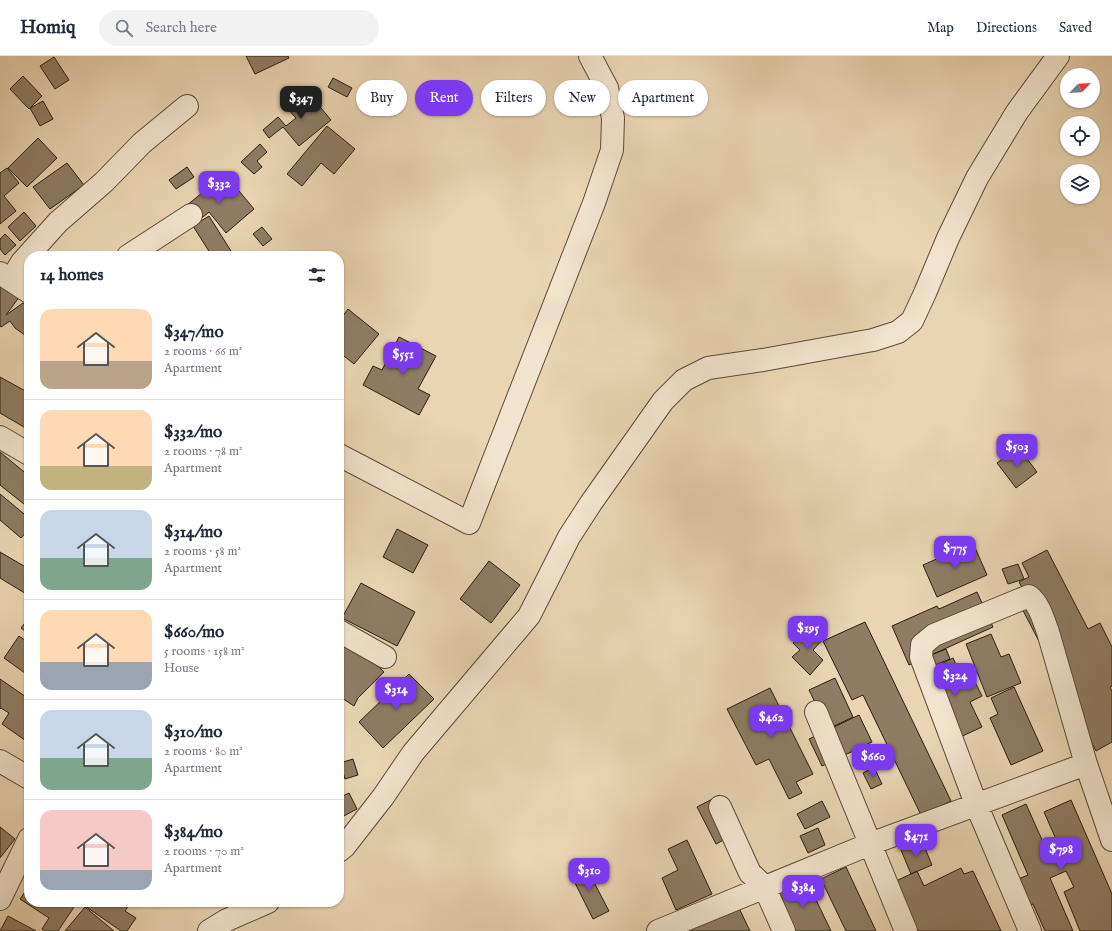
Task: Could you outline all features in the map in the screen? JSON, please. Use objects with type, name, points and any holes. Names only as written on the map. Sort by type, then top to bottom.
[{"type":"street","points":[[344,458],[469,523],[594,203],[612,150],[614,118],[607,88],[590,56]]},
{"type":"street","points":[[344,847],[383,797],[413,753],[529,616],[569,537],[591,503],[663,401],[684,380],[708,368],[763,360],[873,340],[898,332],[912,321],[948,238],[977,178],[1017,112],[1058,56]]},
{"type":"street","points":[[32,251],[58,222],[104,182],[142,143],[187,106]]},
{"type":"street","points":[[136,251],[191,214]]},
{"type":"street","points":[[24,260],[5,277],[24,289]]},
{"type":"street","points":[[0,437],[24,451]]},
{"type":"street","points":[[1030,931],[976,804],[921,657],[922,645],[934,635],[1029,596],[1035,601],[1044,621],[1086,764],[1112,840]]},
{"type":"street","points":[[344,634],[385,657]]},
{"type":"street","points":[[816,712],[906,931]]},
{"type":"street","points":[[0,761],[24,775]]},
{"type":"street","points":[[658,931],[764,886],[870,844],[1086,764]]},
{"type":"street","points":[[720,807],[750,873],[764,886],[784,931]]},
{"type":"street","points":[[0,899],[24,849]]},
{"type":"street","points":[[209,931],[227,920],[232,909],[242,907]]},
{"type":"building","points":[[246,56],[288,56],[289,58],[255,74]]},
{"type":"building","points":[[54,57],[69,80],[55,89],[40,66]]},
{"type":"building","points":[[23,76],[42,96],[29,109],[10,89]]},
{"type":"building","points":[[333,78],[352,88],[347,97],[328,87]]},
{"type":"building","points":[[306,90],[331,120],[299,146],[283,127],[269,138],[263,130],[278,117],[286,126],[296,118],[286,107]]},
{"type":"building","points":[[43,101],[53,119],[40,126],[30,108]]},
{"type":"building","points":[[327,126],[355,149],[334,174],[321,163],[302,186],[287,174]]},
{"type":"building","points":[[38,138],[57,158],[27,187],[8,168]]},
{"type":"building","points":[[260,144],[267,152],[257,161],[262,167],[254,174],[241,162]]},
{"type":"building","points":[[67,163],[84,185],[50,209],[33,187]]},
{"type":"building","points":[[187,167],[194,177],[176,189],[169,180]]},
{"type":"building","points":[[7,168],[19,183],[4,196],[16,211],[0,224],[0,173]]},
{"type":"building","points":[[224,173],[254,209],[226,233],[209,212],[192,226],[180,211]]},
{"type":"building","points":[[24,212],[36,226],[20,241],[8,227]]},
{"type":"building","points":[[209,216],[231,251],[209,251],[193,226]]},
{"type":"building","points":[[262,227],[272,239],[263,246],[253,234]]},
{"type":"building","points":[[5,234],[16,245],[5,255],[0,249],[0,239]]},
{"type":"building","points":[[0,276],[23,292],[6,315],[24,304],[24,334],[15,328],[10,321],[1,327]]},
{"type":"building","points":[[348,309],[379,334],[354,364],[344,356],[344,314]]},
{"type":"building","points":[[399,337],[436,356],[418,389],[430,395],[419,415],[363,385],[373,366],[382,370]]},
{"type":"building","points":[[0,377],[24,390],[24,427],[0,413]]},
{"type":"building","points":[[1018,447],[1037,472],[1016,488],[997,463]]},
{"type":"building","points":[[0,452],[24,472],[24,504],[0,485]]},
{"type":"building","points":[[0,494],[24,514],[24,535],[21,538],[0,520]]},
{"type":"building","points":[[397,529],[428,545],[413,573],[383,557]]},
{"type":"building","points":[[973,543],[987,575],[937,597],[923,565]]},
{"type":"building","points":[[1047,550],[1088,629],[1100,623],[1112,647],[1112,686],[1110,687],[1112,691],[1112,742],[1096,751],[1016,597],[1025,593],[1019,582],[1029,577],[1022,563]]},
{"type":"building","points":[[0,552],[24,566],[24,593],[0,578]]},
{"type":"building","points":[[489,561],[520,585],[491,623],[460,599]]},
{"type":"building","points":[[1018,564],[1024,579],[1008,584],[1002,569]]},
{"type":"building","points":[[361,583],[415,612],[397,646],[344,619],[344,614]]},
{"type":"building","points":[[977,592],[993,627],[909,665],[892,626],[937,606],[939,609]]},
{"type":"building","points":[[865,622],[951,801],[921,815],[863,695],[852,700],[823,641]]},
{"type":"building","points":[[811,625],[824,638],[813,650],[823,660],[810,675],[792,657],[800,650],[793,643]]},
{"type":"building","points":[[991,634],[1001,657],[1009,654],[1021,683],[987,697],[966,644]]},
{"type":"building","points":[[19,636],[24,640],[24,672],[4,658]]},
{"type":"building","points":[[344,646],[378,666],[384,672],[358,698],[354,706],[344,699]]},
{"type":"building","points":[[946,649],[950,659],[930,667],[926,657]]},
{"type":"building","points":[[953,658],[964,682],[973,678],[982,696],[970,702],[982,727],[956,739],[925,672]]},
{"type":"building","points":[[409,674],[434,699],[383,748],[359,722]]},
{"type":"building","points":[[835,678],[853,717],[828,729],[809,690]]},
{"type":"building","points":[[0,679],[24,696],[24,739],[2,724],[9,713],[1,708],[0,709]]},
{"type":"building","points":[[1014,687],[1043,751],[1011,765],[990,718],[998,714],[991,698]]},
{"type":"building","points":[[770,688],[813,774],[796,782],[802,793],[789,799],[769,759],[756,765],[727,709]]},
{"type":"building","points":[[859,715],[872,742],[822,766],[809,739]]},
{"type":"building","points":[[353,759],[358,775],[345,779],[344,762]]},
{"type":"building","points":[[874,767],[882,784],[871,789],[863,773]]},
{"type":"building","points":[[349,793],[357,809],[344,816],[344,796]]},
{"type":"building","points":[[720,795],[739,832],[716,844],[697,807]]},
{"type":"building","points":[[1071,800],[1112,894],[1112,931],[1080,931],[1064,892],[1074,887],[1066,871],[1050,878],[1073,931],[1045,931],[1033,904],[1027,906],[1016,880],[1028,875],[1002,815],[1026,804],[1047,851],[1059,846],[1044,812]]},
{"type":"building","points":[[822,801],[830,817],[805,829],[797,814]]},
{"type":"building","points":[[0,827],[15,839],[0,858]]},
{"type":"building","points":[[818,828],[825,845],[808,853],[800,836]]},
{"type":"building","points":[[687,840],[712,894],[676,910],[662,878],[678,870],[668,849]]},
{"type":"building","points":[[922,841],[932,865],[911,874],[901,850]]},
{"type":"building","points":[[585,865],[609,911],[593,919],[570,873]]},
{"type":"building","points":[[846,867],[876,931],[846,931],[821,879]]},
{"type":"building","points":[[961,868],[964,874],[973,871],[1001,931],[899,931],[896,881],[917,871],[924,886]]},
{"type":"building","points":[[806,879],[831,931],[793,931],[776,894]]},
{"type":"building","points":[[24,893],[24,902],[20,899]]},
{"type":"building","points":[[737,904],[750,931],[680,931]]},
{"type":"building","points":[[32,907],[74,907],[58,931],[45,931],[42,929],[49,918]]},
{"type":"building","points":[[85,907],[114,931],[65,931]]},
{"type":"building","points":[[86,907],[128,907],[125,911],[136,918],[127,931],[121,931]]},
{"type":"building","points":[[8,916],[36,931],[0,931]]}]
